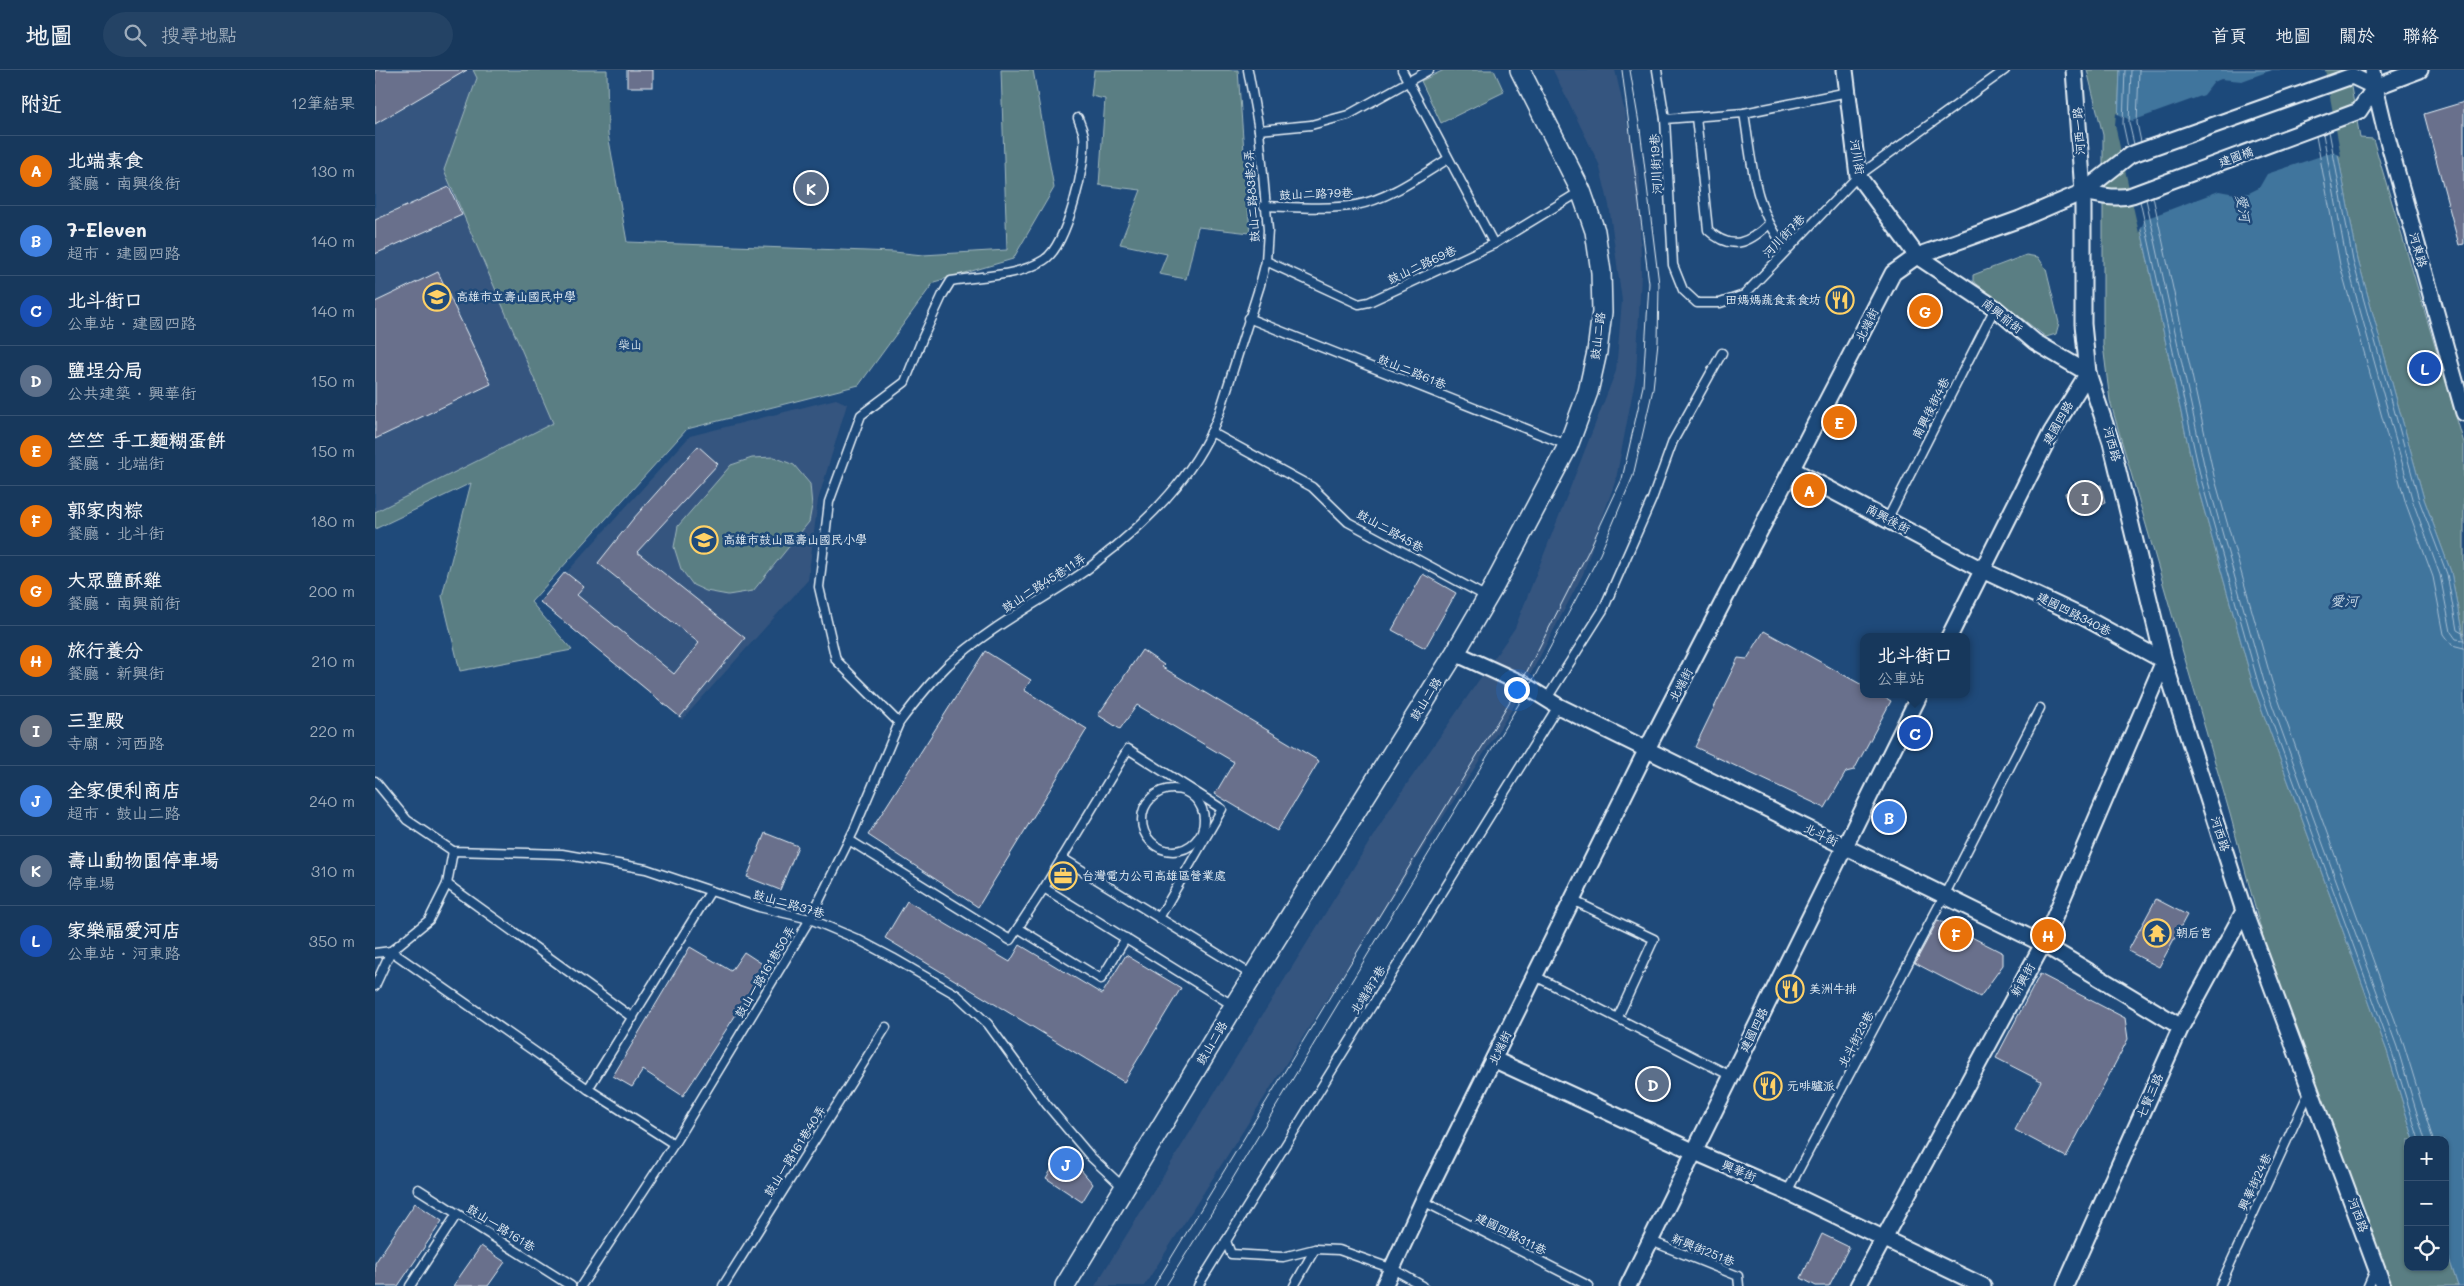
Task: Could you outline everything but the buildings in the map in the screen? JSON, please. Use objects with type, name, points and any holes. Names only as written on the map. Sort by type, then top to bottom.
[{"type":"street","name":"鼓山二路","points":[[1065,1286],[1234,1006],[1488,598],[1568,446],[1588,392],[1597,352],[1601,312],[1601,272],[1595,231],[1581,191],[1520,70]]},
{"type":"street","name":"河西一路","points":[[2074,70],[2083,192]]},
{"type":"street","points":[[2366,70],[2375,87]]},
{"type":"street","points":[[2373,70],[2375,87]]},
{"type":"street","points":[[2375,87],[2420,70]]},
{"type":"street","name":"河川街","points":[[1847,71],[1857,176],[1917,256]]},
{"type":"street","name":"北端街","points":[[1384,1286],[1423,1201],[1495,1060],[1647,749],[1793,470],[1893,273],[1917,256],[2020,219],[2083,192],[2129,155],[2352,76],[2375,87]]},
{"type":"street","name":"建國橋","points":[[2083,192],[2105,196],[2125,197],[2132,195],[2359,111],[2375,87]]},
{"type":"street","name":"河東路","points":[[2375,87],[2464,413]]},
{"type":"street","points":[[2083,192],[2083,324],[2088,373]]},
{"type":"street","name":"南興前街","points":[[1917,256],[1995,308],[2035,342],[2088,373]]},
{"type":"street","name":"建國四路","points":[[1951,633],[2051,433],[2088,373]]},
{"type":"street","name":"河西路","points":[[2088,373],[2111,442],[2164,661],[2244,912],[2383,1286]]},
{"type":"street","name":"南興後街","points":[[1793,470],[1888,518],[1982,570]]},
{"type":"street","name":"建國四路340巷","points":[[1982,570],[2085,618],[2164,661]]},
{"type":"street","name":"北斗街","points":[[1455,653],[1521,683],[1552,703],[2043,944],[2181,1027]]},
{"type":"street","name":"新興街","points":[[1857,1286],[2043,944],[2164,661]]},
{"type":"street","name":"建國四路","points":[[1628,1286],[1843,846],[1918,698]]},
{"type":"street","name":"七賢三路","points":[[2065,1286],[2181,1027],[2244,912]]},
{"type":"street","name":"興華街","points":[[1495,1060],[1787,1192],[1983,1286]]},
{"type":"lane","name":"鼓山二路83巷2弄","points":[[1211,432],[1220,411],[1266,261],[1268,230],[1264,206],[1259,130],[1249,70]]},
{"type":"lane","points":[[1402,70],[1494,244]]},
{"type":"lane","points":[[1259,130],[1311,125],[1347,115],[1429,70]]},
{"type":"lane","points":[[1657,70],[1665,119]]},
{"type":"lane","name":"河川街7巷","points":[[1720,303],[1744,295],[1857,176],[2005,70]]},
{"type":"lane","name":"河川街19巷","points":[[1720,303],[1697,303],[1683,290],[1673,265],[1665,119],[1744,113],[1848,92]]},
{"type":"lane","points":[[1744,113],[1754,184],[1774,234],[1787,249]]},
{"type":"lane","points":[[1696,117],[1708,230],[1718,240],[1738,243],[1754,238],[1769,224]]},
{"type":"lane","points":[[899,723],[837,660],[819,587],[829,502],[861,415],[905,382],[923,337],[951,281],[977,276],[1006,275],[1046,259],[1063,232],[1078,194],[1084,137],[1078,118]]},
{"type":"lane","name":"鼓山二路79巷","points":[[1264,206],[1333,207],[1358,205],[1392,192],[1448,159]]},
{"type":"lane","name":"鼓山二路69巷","points":[[1266,261],[1359,304],[1369,302],[1494,244],[1581,191]]},
{"type":"lane","name":"南興後街4巷","points":[[1888,518],[1995,308]]},
{"type":"lane","name":"鼓山二路61巷","points":[[1248,318],[1568,446]]},
{"type":"lane","name":"北端街7巷","points":[[1198,1286],[1552,703],[1603,610],[1652,499],[1673,441],[1722,353]]},
{"type":"lane","name":"鼓山二路45巷11弄","points":[[899,723],[921,694],[949,664],[1011,618],[1084,572],[1149,518],[1186,475],[1211,432]]},
{"type":"lane","name":"鼓山二路45巷","points":[[1211,432],[1312,487],[1348,522],[1488,598]]},
{"type":"lane","points":[[1944,896],[2040,708]]},
{"type":"lane","name":"鼓山一路161巷50弄","points":[[581,1286],[674,1144],[810,920],[849,840],[899,723]]},
{"type":"lane","points":[[849,840],[1010,940],[1044,888],[1128,749],[1196,800],[1201,808],[1203,827],[1199,836],[1198,851]]},
{"type":"lane","points":[[375,781],[407,820],[453,851],[447,884],[429,920],[391,951],[375,986]]},
{"type":"lane","points":[[1159,918],[1222,809],[1179,786],[1157,794],[1143,810],[1143,831],[1148,840],[1165,850],[1185,849],[1199,836]]},
{"type":"lane","points":[[1203,827],[1214,823]]},
{"type":"lane","name":"鼓山二路37巷","points":[[453,851],[562,854],[646,869],[759,908],[810,920],[857,939],[957,995],[988,1024],[1047,1105],[1091,1157],[1124,1188]]},
{"type":"lane","points":[[1062,858],[1254,976]]},
{"type":"lane","points":[[447,884],[633,1018]]},
{"type":"lane","points":[[1044,888],[1234,1006]]},
{"type":"lane","points":[[588,1089],[711,892]]},
{"type":"lane","name":"北斗街23巷","points":[[1787,1192],[1944,896]]},
{"type":"lane","points":[[1572,900],[1654,939],[1618,1017]]},
{"type":"lane","points":[[1018,928],[1101,979],[1126,938]]},
{"type":"lane","points":[[375,953],[391,951],[588,1089],[674,1144]]},
{"type":"lane","points":[[1535,976],[1731,1076]]},
{"type":"lane","name":"鼓山一路161巷40弄","points":[[723,1286],[886,1027]]},
{"type":"lane","name":"興華街24巷","points":[[2220,1286],[2311,1088]]},
{"type":"lane","name":"鼓山一路161巷","points":[[418,1189],[571,1286]]},
{"type":"lane","name":"建國四路311巷","points":[[1423,1201],[1589,1286]]},
{"type":"lane","points":[[410,1286],[457,1214]]},
{"type":"lane","points":[[1226,1241],[1231,1254],[1283,1257],[1315,1249],[1339,1250],[1393,1269],[1423,1286]]},
{"type":"lane","name":"新興街251巷","points":[[1651,1241],[1738,1276],[1739,1286]]},
{"type":"lane","points":[[1294,1286],[1315,1249]]},
{"type":"lane","points":[[2368,1286],[2377,1266]]},
{"type":"shaded area","name":"高雄市立壽山國民中學","points":[[375,70],[473,70],[477,77],[445,170],[553,423],[375,512]]},
{"type":"shaded area","points":[[1553,70],[1615,70],[1640,178],[1641,274],[1636,375],[1616,479],[1583,574],[1514,706],[1144,1286],[1095,1286],[1391,807],[1515,628],[1616,371],[1622,301],[1609,205],[1599,164]]},
{"type":"shaded area","name":"高雄市鼓山區壽山國民小學","points":[[836,399],[847,404],[818,500],[808,580],[682,720],[540,602],[690,436]]},
{"type":"green space","name":"柴山","points":[[473,70],[607,70],[608,134],[627,242],[894,252],[923,255],[1007,250],[1001,70],[1033,70],[1054,188],[1013,259],[934,282],[859,385],[687,429],[531,602],[572,650],[460,671],[442,596],[471,483],[375,529],[375,512],[553,423],[444,170],[477,78]]},
{"type":"green space","points":[[1094,70],[1238,70],[1250,233],[1198,227],[1186,279],[1159,274],[1167,254],[1120,244],[1141,190],[1099,185],[1105,99],[1091,96]]},
{"type":"green space","points":[[1444,70],[1494,70],[1504,92],[1441,123],[1421,81]]},
{"type":"green space","points":[[2087,70],[2120,70],[2118,124],[2196,481],[2254,688],[2387,1051],[2413,1136],[2404,1136],[2404,1271],[2449,1271],[2449,1258],[2458,1286],[2389,1286],[2264,941],[2230,814],[2110,401],[2103,345],[2103,135]]},
{"type":"green space","points":[[2322,70],[2348,70],[2360,138],[2373,139],[2464,443],[2464,642],[2451,572],[2424,499],[2358,260]]},
{"type":"green space","points":[[2026,255],[2038,257],[2046,269],[2059,323],[2056,334],[2046,337],[1973,281],[1973,275]]},
{"type":"green space","points":[[774,457],[794,465],[810,484],[812,506],[809,522],[753,591],[728,595],[706,591],[693,585],[681,569],[674,547],[678,526],[731,465],[752,458]]},
{"type":"water","name":"愛河","points":[[2120,70],[2322,70],[2358,260],[2424,499],[2451,572],[2464,642],[2464,1286],[2458,1286],[2449,1258],[2449,1136],[2413,1136],[2387,1051],[2254,688],[2196,481],[2118,124]]},
{"type":"pier","points":[[2272,70],[2325,70],[2341,156],[2333,152],[2267,174],[2259,188],[2249,193],[2235,194],[2219,191],[2145,219],[2139,233],[2115,125],[2116,113],[2132,121],[2204,95],[2214,82],[2221,79],[2242,81]]},
{"type":"tram line","points":[[1154,1286],[1521,683],[1588,552],[1622,479],[1643,386],[1649,283],[1622,70]]},
{"type":"tram line","points":[[1166,1286],[1529,687],[1600,554],[1633,476],[1653,389],[1658,342],[1659,284],[1640,129],[1630,70]]},
{"type":"place","name":"壽山動物園停車場","points":[[811,188]]},
{"type":"place","name":"高雄市立壽山國民中學","points":[[437,297]]},
{"type":"place","name":"田媽媽蔬食素食坊","points":[[1840,300]]},
{"type":"place","name":"大眾鹽酥雞","points":[[1925,311]]},
{"type":"place","name":"家樂福愛河店","points":[[2425,368]]},
{"type":"place","name":"竺竺 手工麵糊蛋餅","points":[[1839,422]]},
{"type":"place","name":"北端素食","points":[[1809,490]]},
{"type":"place","name":"三聖殿","points":[[2085,498]]},
{"type":"place","name":"高雄市鼓山區壽山國民小學","points":[[704,540]]},
{"type":"place","name":"北斗街口","points":[[1915,733]]},
{"type":"place","name":"7-Eleven","points":[[1889,817]]},
{"type":"place","name":"台灣電力公司高雄區營業處","points":[[1063,876]]},
{"type":"place","name":"朝后宮","points":[[2157,933]]},
{"type":"place","name":"郭家肉粽","points":[[1956,934]]},
{"type":"place","name":"旅行養分","points":[[2048,935]]},
{"type":"place","name":"美洲牛排","points":[[1790,989]]},
{"type":"place","name":"鹽埕分局","points":[[1653,1084]]},
{"type":"place","name":"元啡驢派","points":[[1768,1086]]},
{"type":"place","name":"全家便利商店","points":[[1066,1164]]}]
